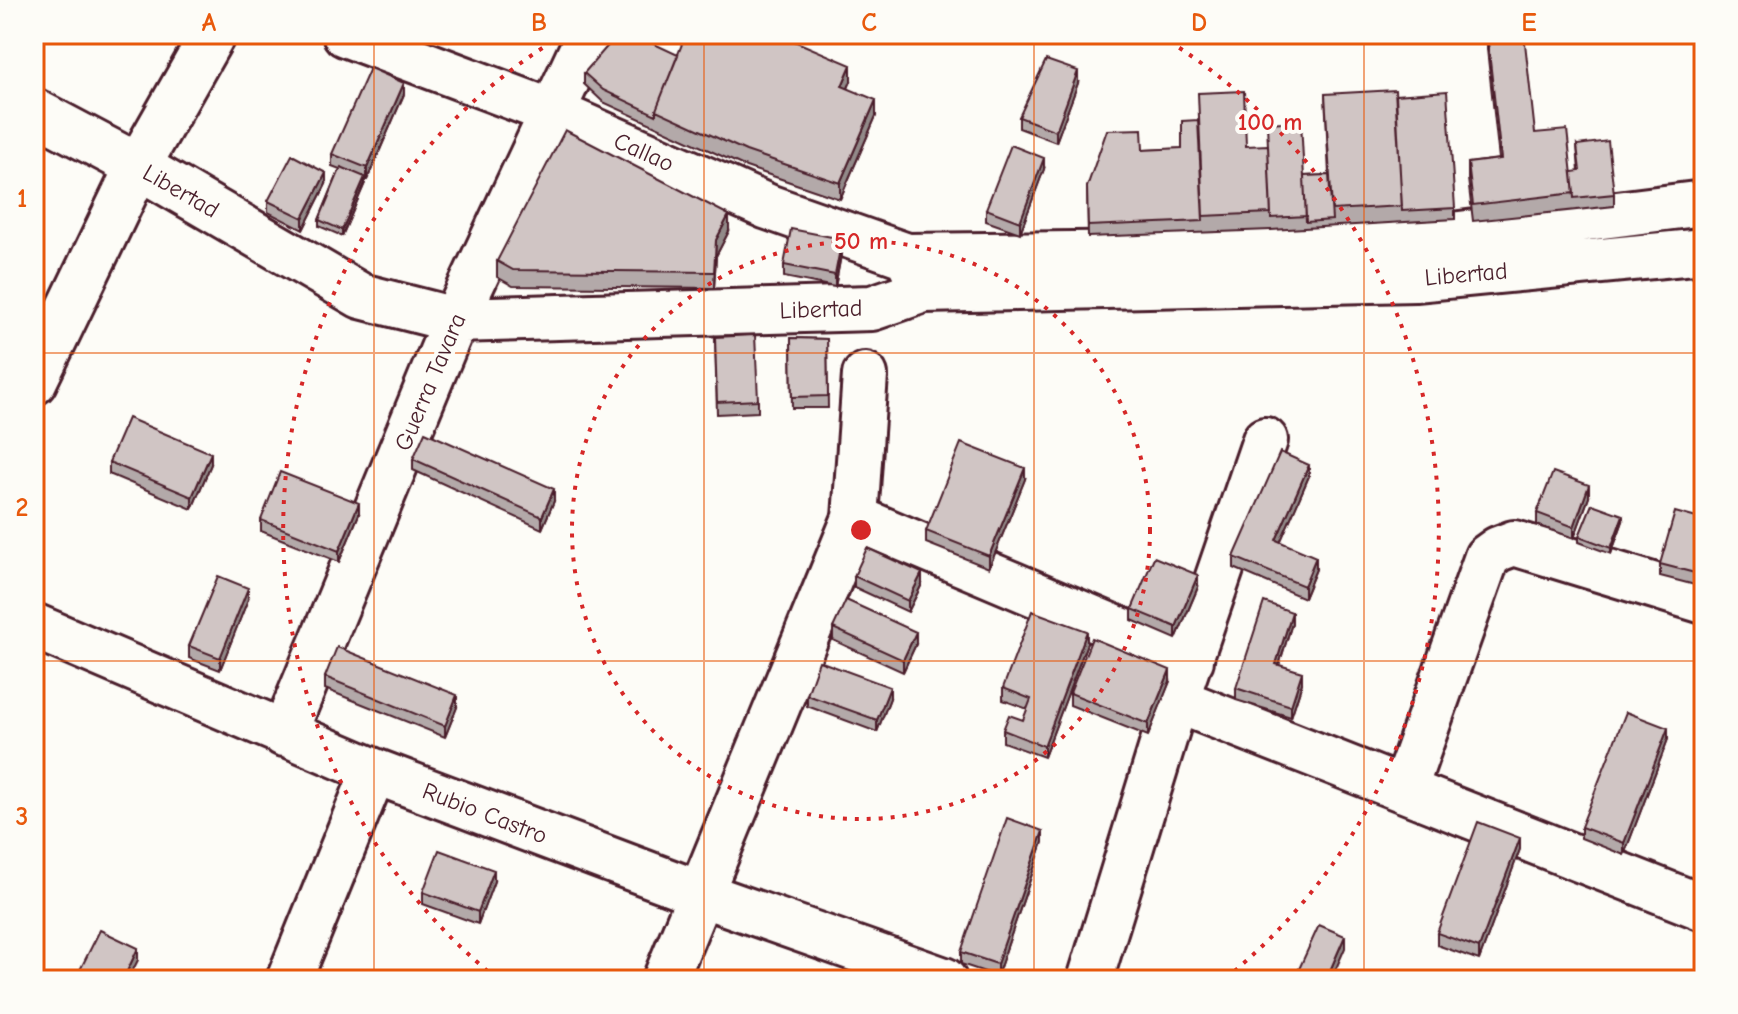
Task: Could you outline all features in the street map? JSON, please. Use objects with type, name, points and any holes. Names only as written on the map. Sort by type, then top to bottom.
[{"type":"street","points":[[34,382],[138,166],[213,34]]},
{"type":"street","name":"Callao","points":[[345,34],[552,112],[916,273]]},
{"type":"street","name":"Guerra Tavara","points":[[284,734],[455,320],[589,34]]},
{"type":"street","name":"Libertad","points":[[34,111],[138,166],[361,296],[455,320],[872,308],[916,273],[1415,279],[1704,251]]},
{"type":"street","points":[[916,273],[1162,253],[1444,236],[1704,203]]},
{"type":"street","points":[[665,980],[855,518],[865,375]]},
{"type":"street","points":[[1090,980],[1176,700],[1265,440]]},
{"type":"street","points":[[855,518],[1191,660]]},
{"type":"street","points":[[1404,790],[1487,557],[1498,549],[1514,543],[1704,601]]},
{"type":"street","name":"Rubio Castro","points":[[34,626],[374,771],[701,894],[944,980]]},
{"type":"street","points":[[1176,700],[1704,908]]},
{"type":"street","points":[[289,980],[374,771]]},
{"type":"building","points":[[618,34],[633,34],[678,55],[656,115],[603,90],[584,73]]},
{"type":"building","points":[[686,34],[778,34],[851,65],[842,86],[876,100],[840,183],[746,151],[656,110]]},
{"type":"building","points":[[1487,34],[1524,34],[1535,133],[1567,130],[1574,193],[1473,205],[1468,163],[1501,159]]},
{"type":"building","points":[[1046,60],[1078,71],[1056,131],[1019,117]]},
{"type":"building","points":[[370,68],[404,83],[367,168],[332,154]]},
{"type":"building","points":[[1395,90],[1402,206],[1332,210],[1325,94]]},
{"type":"building","points":[[1244,91],[1246,146],[1268,145],[1271,213],[1203,216],[1198,93]]},
{"type":"building","points":[[1447,91],[1455,208],[1402,211],[1396,95]]},
{"type":"building","points":[[1198,120],[1203,221],[1088,226],[1087,187],[1107,130],[1142,129],[1143,150],[1182,148],[1182,121]]},
{"type":"building","points":[[1301,121],[1306,216],[1271,218],[1267,123]]},
{"type":"building","points":[[565,130],[729,215],[716,240],[714,272],[513,270],[497,261]]},
{"type":"building","points":[[1608,141],[1614,194],[1574,198],[1572,172],[1580,171],[1577,145]]},
{"type":"building","points":[[1011,145],[1044,158],[1020,222],[986,209]]},
{"type":"building","points":[[292,155],[326,173],[303,218],[268,201]]},
{"type":"building","points":[[341,167],[365,177],[342,230],[319,220]]},
{"type":"building","points":[[1329,175],[1332,220],[1306,222],[1304,176]]},
{"type":"building","points":[[791,229],[842,239],[835,275],[784,265]]},
{"type":"building","points":[[755,335],[758,400],[717,402],[715,337]]},
{"type":"building","points":[[791,338],[827,339],[828,396],[792,397]]},
{"type":"building","points":[[128,418],[211,453],[192,497],[109,462]]},
{"type":"building","points":[[425,432],[554,489],[542,517],[413,459]]},
{"type":"building","points":[[961,443],[1025,468],[989,556],[926,531]]},
{"type":"building","points":[[1280,452],[1309,465],[1276,540],[1316,557],[1304,586],[1234,557]]},
{"type":"building","points":[[280,472],[359,503],[339,551],[261,520]]},
{"type":"building","points":[[1553,472],[1589,485],[1574,527],[1537,513]]},
{"type":"building","points":[[1592,504],[1623,515],[1611,548],[1579,536]]},
{"type":"building","points":[[1675,512],[1704,520],[1704,540],[1695,573],[1660,564]]},
{"type":"building","points":[[867,548],[922,573],[908,601],[854,576]]},
{"type":"building","points":[[1154,557],[1198,575],[1176,627],[1132,609]]},
{"type":"building","points":[[218,576],[248,588],[220,658],[189,646]]},
{"type":"building","points":[[846,600],[916,632],[903,660],[833,628]]},
{"type":"building","points":[[1264,602],[1292,612],[1276,664],[1302,672],[1291,706],[1236,688]]},
{"type":"building","points":[[1032,611],[1087,631],[1044,746],[1003,730],[1009,715],[1023,720],[1031,699],[1003,688]]},
{"type":"building","points":[[1092,638],[1170,670],[1148,724],[1070,693]]},
{"type":"building","points":[[337,647],[457,695],[445,726],[325,677]]},
{"type":"building","points":[[819,661],[890,687],[877,720],[807,695]]},
{"type":"building","points":[[1626,712],[1668,728],[1624,843],[1581,827]]},
{"type":"building","points":[[1007,818],[1043,831],[997,964],[961,952]]},
{"type":"building","points":[[1478,822],[1520,838],[1479,948],[1437,933]]},
{"type":"building","points":[[439,850],[494,870],[478,912],[423,892]]},
{"type":"building","points":[[1319,925],[1345,936],[1326,980],[1294,980]]},
{"type":"building","points":[[100,930],[138,948],[123,980],[75,980]]}]
